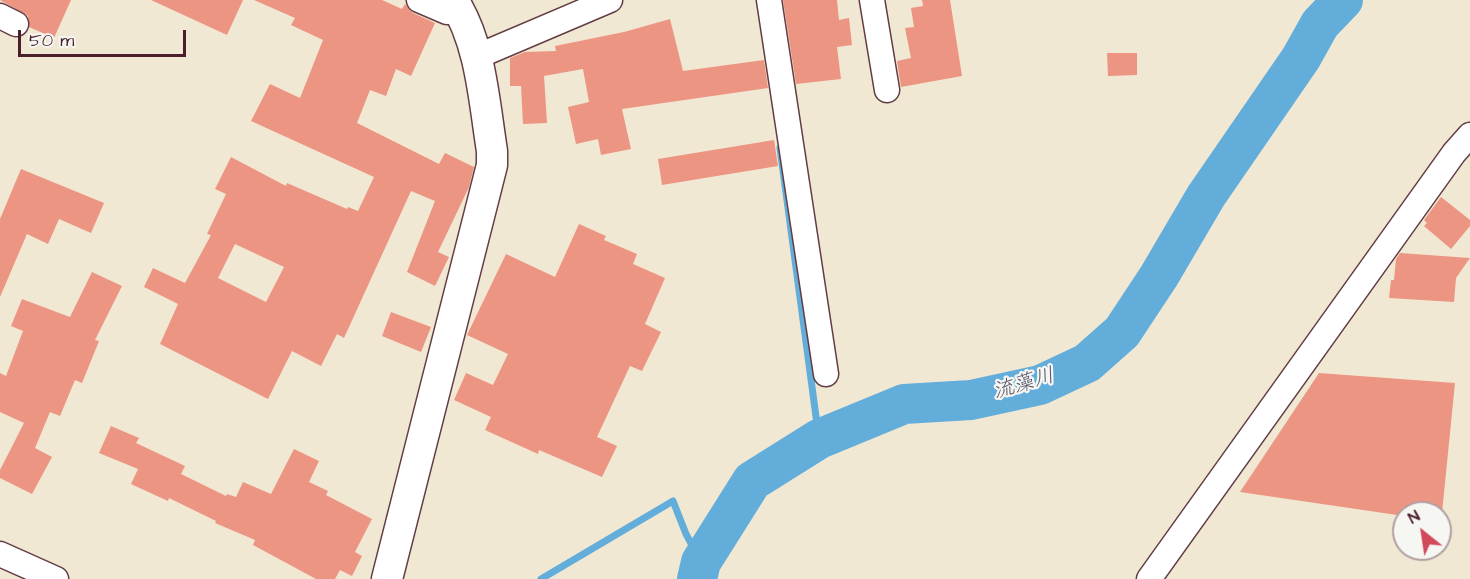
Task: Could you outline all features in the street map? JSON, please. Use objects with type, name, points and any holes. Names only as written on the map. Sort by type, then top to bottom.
[{"type":"street","points":[[387,579],[492,165],[492,151],[476,57],[456,6],[447,12],[419,0]]},
{"type":"street","points":[[476,57],[610,0]]},
{"type":"street","points":[[769,0],[826,374]]},
{"type":"street","points":[[872,0],[887,90]]},
{"type":"street","points":[[1149,579],[1447,162],[1470,135]]},
{"type":"street","points":[[0,554],[56,579]]},
{"type":"building","points":[[0,0],[71,0],[54,38],[29,27],[28,16]]},
{"type":"building","points":[[151,0],[243,0],[227,35]]},
{"type":"building","points":[[254,0],[382,0],[402,9],[405,4],[413,13],[435,23],[411,76],[396,69],[386,96],[370,90],[357,123],[439,164],[445,153],[474,167],[469,187],[438,252],[449,257],[435,286],[407,272],[435,201],[411,191],[344,338],[337,334],[321,366],[292,351],[268,399],[160,344],[178,304],[144,287],[153,268],[185,283],[211,235],[207,234],[226,194],[215,189],[231,157],[286,186],[287,183],[347,209],[348,207],[358,211],[374,177],[251,121],[270,84],[300,98],[323,40],[291,25],[295,18]],"holes":[[[235,244],[284,267],[266,302],[218,278]]]},
{"type":"building","points":[[783,0],[837,0],[839,20],[849,18],[852,45],[837,47],[841,79],[796,84]]},
{"type":"building","points":[[922,0],[950,0],[962,76],[901,87],[897,61],[911,58],[905,28],[914,27],[911,8],[923,6]]},
{"type":"building","points":[[670,19],[683,71],[764,60],[768,88],[622,109],[631,149],[601,155],[598,139],[576,144],[568,107],[589,102],[583,69],[544,76],[547,123],[523,124],[521,86],[510,86],[510,58],[525,52],[556,51],[555,46],[624,32]]},
{"type":"building","points":[[1107,53],[1137,53],[1137,75],[1108,76]]},
{"type":"building","points":[[774,140],[778,166],[662,185],[658,159]]},
{"type":"building","points":[[21,169],[104,203],[91,233],[59,219],[48,244],[27,234],[0,297],[0,219]]},
{"type":"building","points":[[1441,197],[1470,220],[1470,226],[1451,249],[1424,226],[1427,223],[1424,220]]},
{"type":"building","points":[[579,224],[606,236],[604,240],[637,254],[633,264],[665,278],[645,324],[661,332],[642,371],[630,366],[597,437],[617,446],[602,477],[539,450],[538,454],[485,430],[491,417],[454,400],[466,373],[493,385],[508,354],[467,335],[506,254],[555,277]]},
{"type":"building","points":[[1400,253],[1470,258],[1456,278],[1454,302],[1389,298],[1396,259]]},
{"type":"building","points":[[92,272],[122,286],[95,340],[99,341],[82,383],[75,380],[60,416],[50,412],[35,448],[52,457],[32,494],[0,478],[0,470],[24,423],[0,412],[0,373],[6,376],[23,331],[11,326],[22,299],[70,317]]},
{"type":"building","points":[[391,312],[431,327],[421,352],[382,336]]},
{"type":"building","points":[[1319,373],[1455,383],[1443,501],[1392,501],[1392,514],[1240,492]]},
{"type":"building","points":[[111,426],[139,438],[136,443],[185,466],[181,474],[226,496],[227,494],[236,497],[243,482],[271,494],[294,449],[319,461],[309,482],[328,491],[326,495],[372,519],[355,552],[362,556],[352,576],[340,570],[335,579],[316,579],[253,545],[255,540],[215,523],[216,521],[169,498],[168,501],[131,484],[138,469],[99,453]]},
{"type":"waterway","name":"流藻川","points":[[697,579],[701,562],[752,481],[819,439],[904,404],[971,400],[1040,385],[1087,363],[1122,332],[1159,276],[1206,196],[1301,58],[1320,24],[1343,0]]},
{"type":"waterway","points":[[780,148],[819,439]]},
{"type":"waterway","points":[[541,579],[673,501],[686,534],[701,562]]}]
